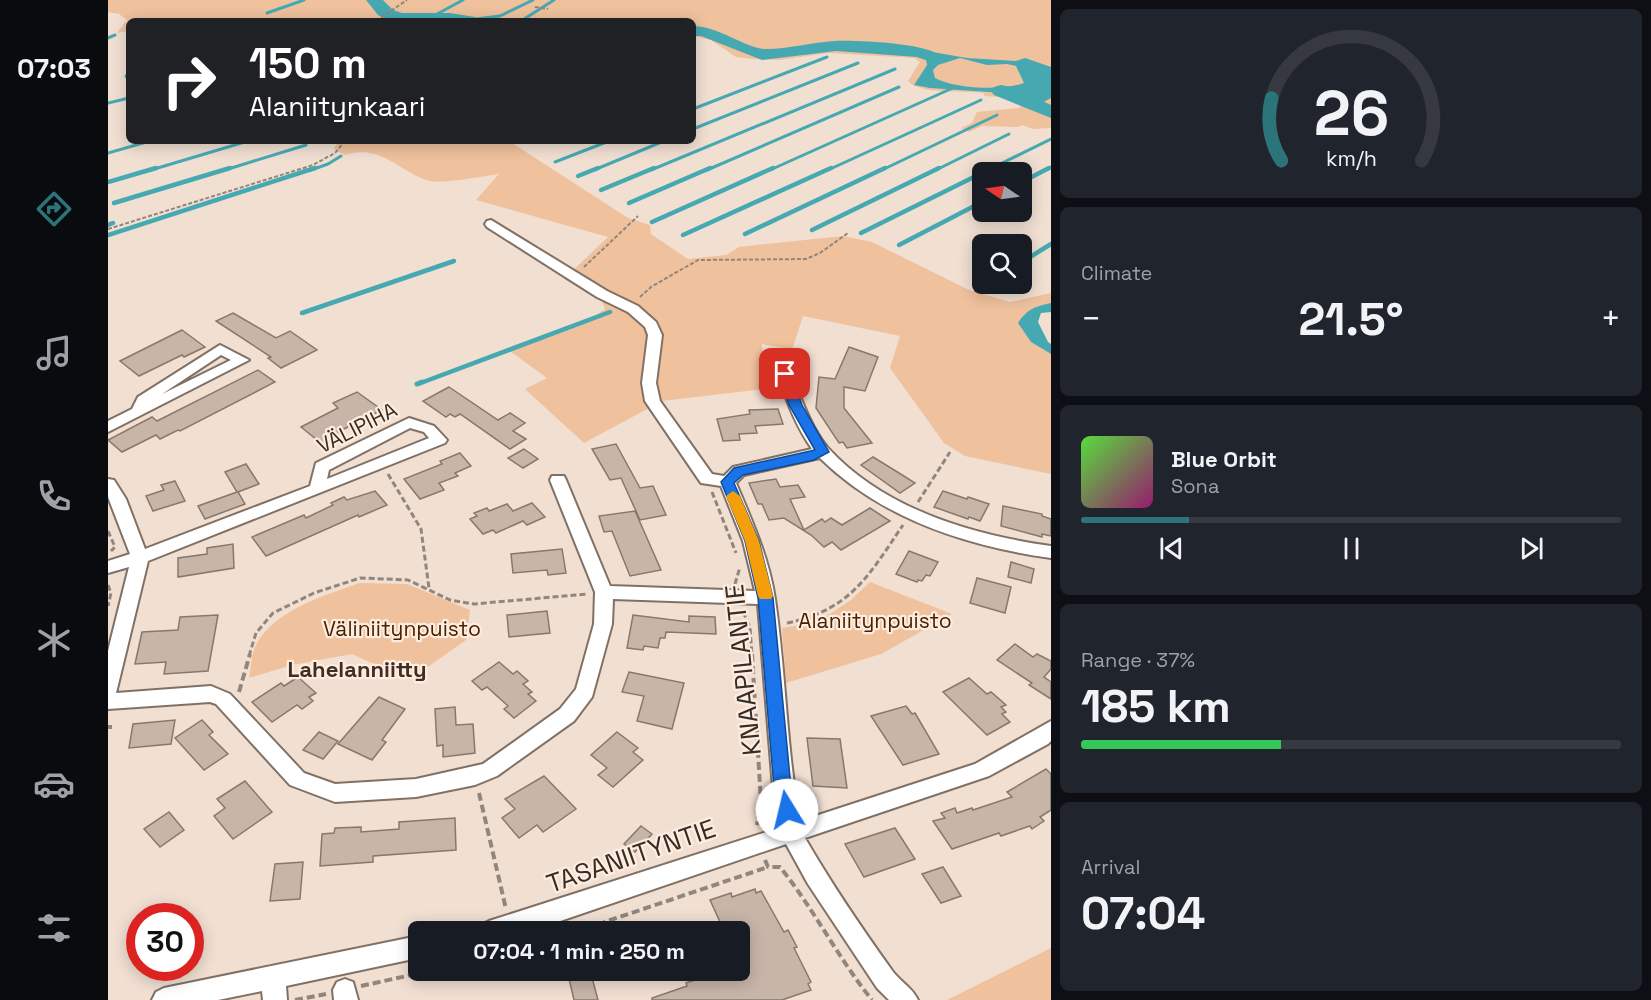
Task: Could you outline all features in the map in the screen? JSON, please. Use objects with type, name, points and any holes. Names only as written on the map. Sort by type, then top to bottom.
[{"type":"street","name":"KNAAPILANTIE","points":[[491,224],[574,276],[633,309],[651,325],[655,335],[649,383],[653,401],[717,481],[752,541],[766,598],[770,626],[783,788],[791,833],[816,877],[885,980],[906,1000]]},
{"type":"street","points":[[108,427],[147,408],[242,360],[220,349],[143,400],[138,412]]},
{"type":"street","points":[[785,374],[796,405],[822,452],[856,480],[910,514],[974,537],[1051,552]]},
{"type":"street","name":"VÄLIPIHA","points":[[108,567],[141,558],[317,489],[439,440],[429,429],[409,423],[322,467],[317,489]]},
{"type":"street","points":[[717,481],[739,471],[810,457],[822,452]]},
{"type":"street","points":[[108,701],[211,694],[223,699],[297,779],[335,793],[416,788],[475,776],[490,770],[567,716],[585,692],[603,624],[604,592],[558,480]]},
{"type":"street","points":[[108,483],[118,499],[141,558],[108,690]]},
{"type":"street","points":[[604,592],[766,598]]},
{"type":"street","name":"TASANIITYNTIE","points":[[524,921],[982,770],[1041,738],[1051,729]]},
{"type":"street","points":[[164,1000],[274,989],[408,950]]},
{"type":"path","points":[[380,18],[407,0]]},
{"type":"path","points":[[536,7],[548,9]]},
{"type":"path","points":[[108,229],[313,165],[331,156],[344,144]]},
{"type":"path","points":[[574,276],[638,216]]},
{"type":"path","points":[[633,309],[638,299],[651,287],[698,260],[806,259],[820,253],[848,233]]},
{"type":"path","points":[[750,627],[798,622],[820,615],[847,599],[866,579],[950,452]]},
{"type":"path","points":[[382,463],[421,529],[429,588]]},
{"type":"path","points":[[717,481],[736,554]]},
{"type":"path","points":[[108,531],[115,547],[108,554]]},
{"type":"path","points":[[740,564],[735,597],[750,627],[761,802],[758,825],[752,832],[768,867]]},
{"type":"path","points":[[233,711],[256,633],[273,613],[314,593],[360,578],[408,580],[429,588],[450,600],[474,604],[604,592]]},
{"type":"path","points":[[108,585],[111,594],[108,606]]},
{"type":"path","points":[[475,776],[499,921]]},
{"type":"path","points":[[608,921],[768,867],[780,867],[794,883],[846,966],[872,1000]]},
{"type":"green space","points":[[108,0],[1051,0],[1051,128],[1033,129],[1022,125],[1019,127],[982,126],[969,132],[961,128],[972,123],[977,112],[1018,108],[1026,103],[1014,98],[985,96],[983,93],[932,90],[914,85],[908,81],[920,62],[914,58],[829,53],[779,60],[736,57],[711,40],[696,37],[696,18],[126,19],[119,14],[108,12]]},
{"type":"green space","points":[[126,21],[126,32],[117,33]]},
{"type":"green space","points":[[336,144],[514,144],[628,218],[650,225],[651,234],[688,259],[726,255],[739,247],[843,236],[872,242],[972,291],[972,294],[983,294],[1010,302],[1051,293],[1051,303],[1038,306],[1031,342],[1051,354],[1051,474],[965,456],[944,443],[890,368],[900,336],[803,316],[792,350],[762,344],[764,389],[662,401],[584,443],[525,389],[547,378],[507,349],[596,315],[605,309],[602,301],[564,279],[608,237],[476,200],[499,174],[436,182],[419,177],[380,156],[358,152],[345,155],[334,149]]},
{"type":"green space","name":"Alaniitynpuisto","points":[[870,582],[952,614],[881,654],[786,683],[782,628],[816,623],[851,600]]},
{"type":"green space","name":"Väliniitynpuisto","points":[[360,583],[407,584],[470,610],[466,640],[409,680],[352,654],[292,665],[249,678],[254,650],[261,637],[272,625],[284,615],[315,599]]},
{"type":"green space","points":[[1051,948],[1051,1000],[947,1000]]},
{"type":"water","points":[[393,13],[424,18],[390,18],[386,17]]},
{"type":"water","points":[[457,15],[472,18],[424,18]]},
{"type":"water","points":[[915,49],[967,58],[1016,61],[1025,58],[1051,67],[1051,98],[1036,106],[1004,93],[914,85],[927,65],[926,60],[909,54],[891,52]],"holes":[[[960,58],[987,65],[1016,66],[1024,83],[992,88],[966,87],[935,78],[933,70],[938,65]]]},
{"type":"water","points":[[1051,303],[1051,312],[1041,313],[1038,322],[1051,344],[1051,354],[1031,342],[1018,323],[1032,309]]},
{"type":"building","points":[[233,313],[276,338],[290,331],[317,350],[281,368],[268,358],[271,357],[216,321]]},
{"type":"building","points":[[182,330],[205,347],[184,357],[182,355],[139,376],[120,361]]},
{"type":"building","points":[[849,347],[878,357],[865,391],[844,387],[844,408],[872,443],[847,448],[843,442],[839,443],[816,408],[819,377],[835,379]]},
{"type":"building","points":[[258,370],[275,382],[180,431],[160,439],[156,435],[122,452],[108,440],[152,417],[157,421]]},
{"type":"building","points":[[449,387],[498,420],[510,413],[525,423],[513,431],[526,439],[510,449],[460,414],[455,417],[450,414],[446,417],[423,401]]},
{"type":"building","points":[[357,392],[382,410],[338,432],[346,438],[327,448],[301,427],[338,408],[333,403]]},
{"type":"building","points":[[778,409],[783,424],[755,426],[757,433],[739,434],[740,440],[723,441],[717,419],[750,414],[749,410]]},
{"type":"building","points":[[616,444],[640,488],[653,486],[666,515],[640,520],[621,478],[610,480],[592,449]]},
{"type":"building","points":[[524,449],[538,459],[523,468],[508,458]]},
{"type":"building","points":[[460,453],[471,466],[455,473],[458,476],[439,483],[444,490],[420,499],[404,479],[442,464],[440,461]]},
{"type":"building","points":[[873,457],[915,483],[900,493],[861,465]]},
{"type":"building","points":[[246,464],[259,484],[238,492],[245,504],[205,519],[198,506],[237,492],[225,472]]},
{"type":"building","points":[[776,479],[780,487],[798,485],[805,497],[790,499],[804,530],[822,519],[825,522],[831,518],[842,525],[870,508],[890,521],[841,550],[832,542],[824,547],[811,535],[784,518],[769,520],[762,504],[758,504],[749,483]]},
{"type":"building","points":[[175,481],[185,501],[153,511],[146,496],[164,490],[161,485]]},
{"type":"building","points":[[375,491],[387,505],[359,517],[358,515],[266,556],[252,537],[304,515],[306,518],[344,497],[347,500]]},
{"type":"building","points":[[943,491],[989,504],[980,521],[969,517],[968,519],[934,507]]},
{"type":"building","points":[[532,503],[545,517],[527,525],[523,521],[496,533],[493,530],[483,534],[470,519],[477,516],[474,513],[487,508],[489,511],[507,504],[513,511]]},
{"type":"building","points":[[1003,506],[1042,514],[1051,519],[1051,536],[1042,534],[1042,537],[1001,526]]},
{"type":"building","points":[[635,511],[661,570],[630,576],[612,531],[604,532],[599,516]]},
{"type":"building","points":[[233,544],[234,568],[178,577],[178,558],[207,554],[207,548]]},
{"type":"building","points":[[562,549],[566,573],[548,575],[547,570],[513,573],[511,554]]},
{"type":"building","points":[[909,551],[938,562],[930,576],[926,575],[922,581],[917,582],[896,574]]},
{"type":"building","points":[[1011,562],[1034,569],[1031,583],[1008,577]]},
{"type":"building","points":[[977,578],[1011,587],[1005,613],[970,603]]},
{"type":"building","points":[[547,611],[550,633],[509,637],[507,615]]},
{"type":"building","points":[[218,615],[208,671],[164,674],[166,662],[135,664],[142,632],[178,630],[180,617]]},
{"type":"building","points":[[633,615],[689,622],[689,616],[715,617],[716,634],[666,632],[665,638],[660,638],[658,648],[644,646],[643,650],[627,648]]},
{"type":"building","points":[[1015,644],[1033,657],[1037,654],[1051,661],[1051,669],[1044,677],[1051,682],[1051,699],[1029,685],[1032,683],[997,660]]},
{"type":"building","points":[[499,662],[513,674],[517,671],[528,681],[523,684],[532,692],[528,694],[536,701],[514,718],[504,709],[508,706],[487,687],[482,690],[472,681]]},
{"type":"building","points":[[629,672],[684,683],[672,729],[637,721],[644,696],[622,692]]},
{"type":"building","points":[[298,677],[316,693],[309,697],[313,701],[302,709],[297,705],[272,722],[252,702],[281,683],[284,686]]},
{"type":"building","points":[[969,678],[987,694],[991,692],[1006,705],[1001,707],[1006,712],[1002,714],[1010,722],[987,735],[943,692]]},
{"type":"building","points":[[379,697],[405,709],[382,740],[386,742],[372,760],[338,744]]},
{"type":"building","points":[[906,706],[912,714],[915,713],[939,754],[903,765],[871,716]]},
{"type":"building","points":[[455,707],[456,725],[473,724],[475,753],[443,757],[443,745],[437,746],[435,709]]},
{"type":"building","points":[[175,720],[171,744],[129,748],[133,724]]},
{"type":"building","points":[[202,720],[213,732],[209,735],[228,754],[204,770],[175,738]]},
{"type":"building","points":[[319,732],[338,741],[323,759],[303,750]]},
{"type":"building","points":[[617,732],[638,748],[633,752],[643,760],[613,787],[598,775],[607,768],[591,755]]},
{"type":"building","points":[[807,738],[840,739],[847,788],[813,786]]},
{"type":"building","points":[[1046,769],[1051,774],[1051,810],[1040,817],[1044,821],[1032,829],[1030,826],[1001,836],[999,833],[952,849],[933,821],[945,818],[941,813],[955,808],[957,813],[972,808],[973,810],[1012,797],[1007,792]]},
{"type":"building","points":[[544,776],[576,809],[543,832],[537,825],[519,838],[502,818],[515,809],[505,799]]},
{"type":"building","points":[[245,781],[272,812],[233,839],[214,816],[225,808],[217,799]]},
{"type":"building","points":[[169,812],[184,830],[160,847],[144,829]]},
{"type":"building","points":[[455,818],[456,850],[373,856],[373,862],[320,866],[322,834],[334,833],[335,828],[361,827],[361,832],[399,829],[399,822]]},
{"type":"building","points":[[641,826],[652,834],[635,852],[624,844]]},
{"type":"building","points":[[895,828],[915,859],[864,877],[845,844]]},
{"type":"building","points":[[303,862],[300,899],[270,901],[275,864]]},
{"type":"building","points":[[943,867],[961,896],[941,903],[922,874]]},
{"type":"building","points":[[755,889],[756,893],[761,891],[784,932],[788,930],[797,947],[794,948],[811,982],[808,984],[811,990],[782,1000],[652,1000],[652,998],[687,986],[686,983],[692,981],[750,981],[750,921],[720,921],[710,900],[731,893],[732,897]]},
{"type":"building","points":[[570,981],[593,981],[598,1000],[574,1000]]},
{"type":"waterway","points":[[267,13],[304,0]]},
{"type":"waterway","points":[[374,0],[387,13],[402,18]]},
{"type":"waterway","points":[[430,18],[463,0]]},
{"type":"waterway","points":[[484,18],[500,16],[533,0]]},
{"type":"waterway","points":[[526,18],[554,0]]},
{"type":"waterway","points":[[696,31],[703,31],[762,55],[836,46],[920,52],[932,57]]},
{"type":"waterway","points":[[108,38],[115,35]]},
{"type":"waterway","points":[[696,108],[827,57]]},
{"type":"waterway","points":[[696,128],[858,63]]},
{"type":"waterway","points":[[651,170],[895,69]]},
{"type":"waterway","points":[[707,170],[899,87]]},
{"type":"waterway","points":[[770,170],[955,87]]},
{"type":"waterway","points":[[1001,91],[1051,112]]},
{"type":"waterway","points":[[108,103],[126,99]]},
{"type":"waterway","points":[[828,170],[981,100]]},
{"type":"waterway","points":[[882,170],[997,115]]},
{"type":"waterway","points":[[936,170],[1009,134]]},
{"type":"waterway","points":[[1004,162],[1051,139]]},
{"type":"waterway","points":[[108,153],[140,144]]},
{"type":"waterway","points":[[151,170],[238,144]]},
{"type":"waterway","points":[[555,162],[601,144]]},
{"type":"waterway","points":[[594,170],[657,144]]},
{"type":"waterway","points":[[225,170],[306,145]]},
{"type":"waterway","points":[[311,170],[341,156]]},
{"type":"waterway","points":[[1046,170],[1051,167]]},
{"type":"waterway","points":[[108,182],[156,168]]},
{"type":"waterway","points":[[114,203],[230,168]]},
{"type":"waterway","points":[[108,235],[315,168]]},
{"type":"waterway","points":[[578,176],[598,168]]},
{"type":"waterway","points":[[601,190],[654,168]]},
{"type":"waterway","points":[[629,203],[710,168]]},
{"type":"waterway","points":[[652,222],[773,168]]},
{"type":"waterway","points":[[683,235],[831,168]]},
{"type":"waterway","points":[[745,234],[885,168]]},
{"type":"waterway","points":[[812,230],[939,168]]},
{"type":"waterway","points":[[1032,177],[1049,168]]},
{"type":"waterway","points":[[861,233],[972,178]]},
{"type":"waterway","points":[[899,245],[972,207]]},
{"type":"waterway","points":[[108,225],[113,223]]},
{"type":"waterway","points":[[1032,256],[1051,244]]},
{"type":"waterway","points":[[302,313],[454,261]]},
{"type":"waterway","points":[[418,384],[610,312]]},
{"type":"waterway","points":[[417,384],[422,382]]},
{"type":"slow traffic","points":[[733,496],[752,541],[765,596]]},
{"type":"district","name":"Lahelanniitty","points":[[357,669]]},
{"type":"route","points":[[785,374],[796,405],[822,452],[810,457],[739,471],[727,482],[752,541],[766,598],[783,788],[787,810]]}]
